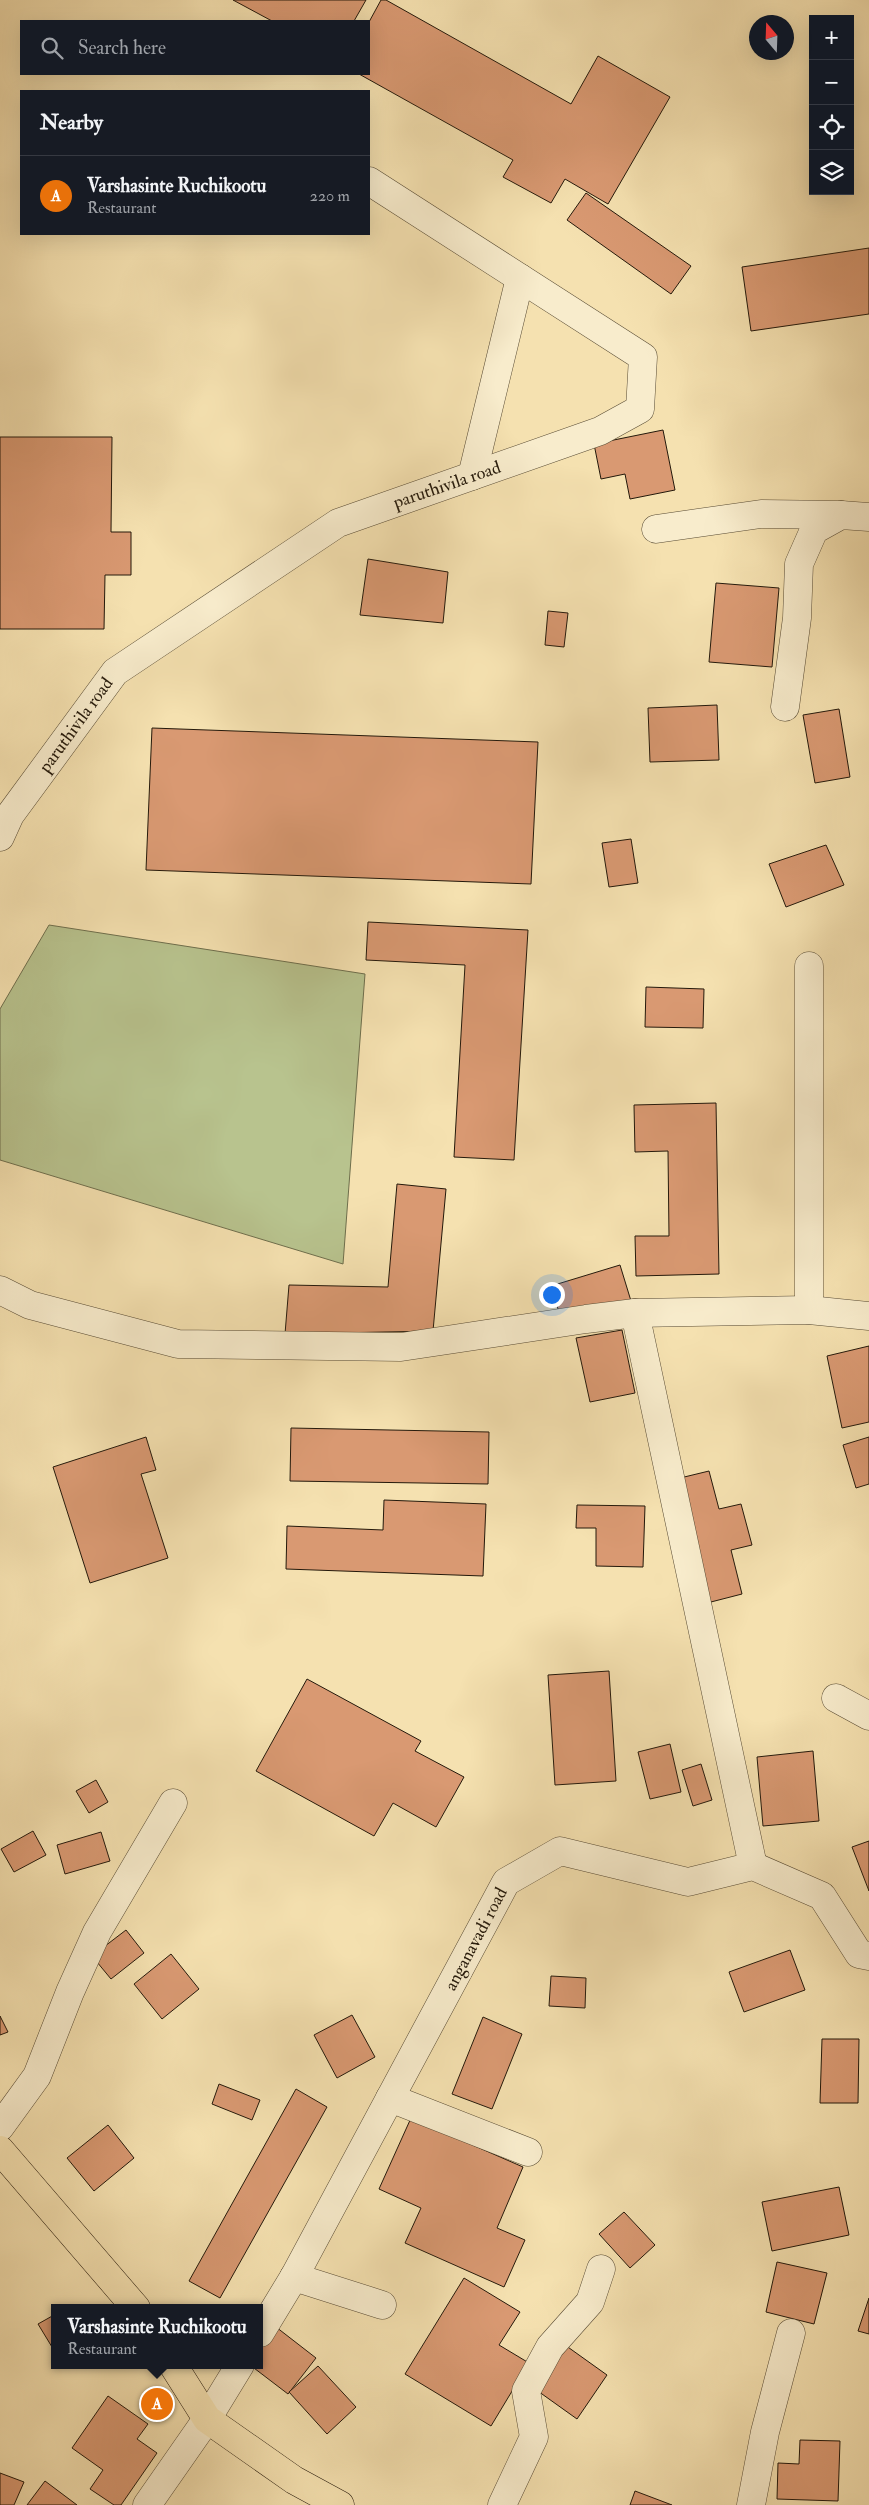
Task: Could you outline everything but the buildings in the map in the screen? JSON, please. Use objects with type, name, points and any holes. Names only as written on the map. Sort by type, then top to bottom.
[{"type":"main road","points":[[0,2150],[133,2304]]},
{"type":"main road","points":[[176,2369],[207,2419],[294,2480],[340,2505]]},
{"type":"street","name":"paruthivila road","points":[[0,837],[10,816],[115,672],[338,523],[600,431],[640,409],[643,357],[370,182]]},
{"type":"street","points":[[472,476],[520,278]]},
{"type":"street","points":[[656,529],[761,514],[869,517]]},
{"type":"street","points":[[785,707],[797,618],[799,564],[814,530],[841,515]]},
{"type":"street","points":[[809,966],[810,1310]]},
{"type":"street","points":[[0,1290],[30,1305],[178,1344],[402,1347],[635,1313],[810,1310],[869,1316]]},
{"type":"street","points":[[635,1313],[753,1866],[822,1896],[859,1954],[869,1956]]},
{"type":"street","points":[[836,1698],[869,1716]]},
{"type":"street","points":[[0,2126],[38,2076],[70,1992],[97,1932],[173,1803]]},
{"type":"street","name":"anganavadi road","points":[[263,2328],[294,2277],[506,1882],[560,1851],[688,1882],[753,1866]]},
{"type":"street","points":[[390,2098],[528,2152]]},
{"type":"street","points":[[502,2505],[534,2437],[526,2391],[550,2347],[590,2302],[601,2269]]},
{"type":"street","points":[[294,2277],[382,2305]]},
{"type":"street","points":[[751,2505],[765,2432],[791,2333]]},
{"type":"street","points":[[147,2505],[207,2419],[238,2369]]},
{"type":"green space","points":[[49,925],[365,974],[343,1264],[0,1160],[0,1009]]},
{"type":"place","name":"Varshasinte Ruchikootu","points":[[157,2404]]}]
